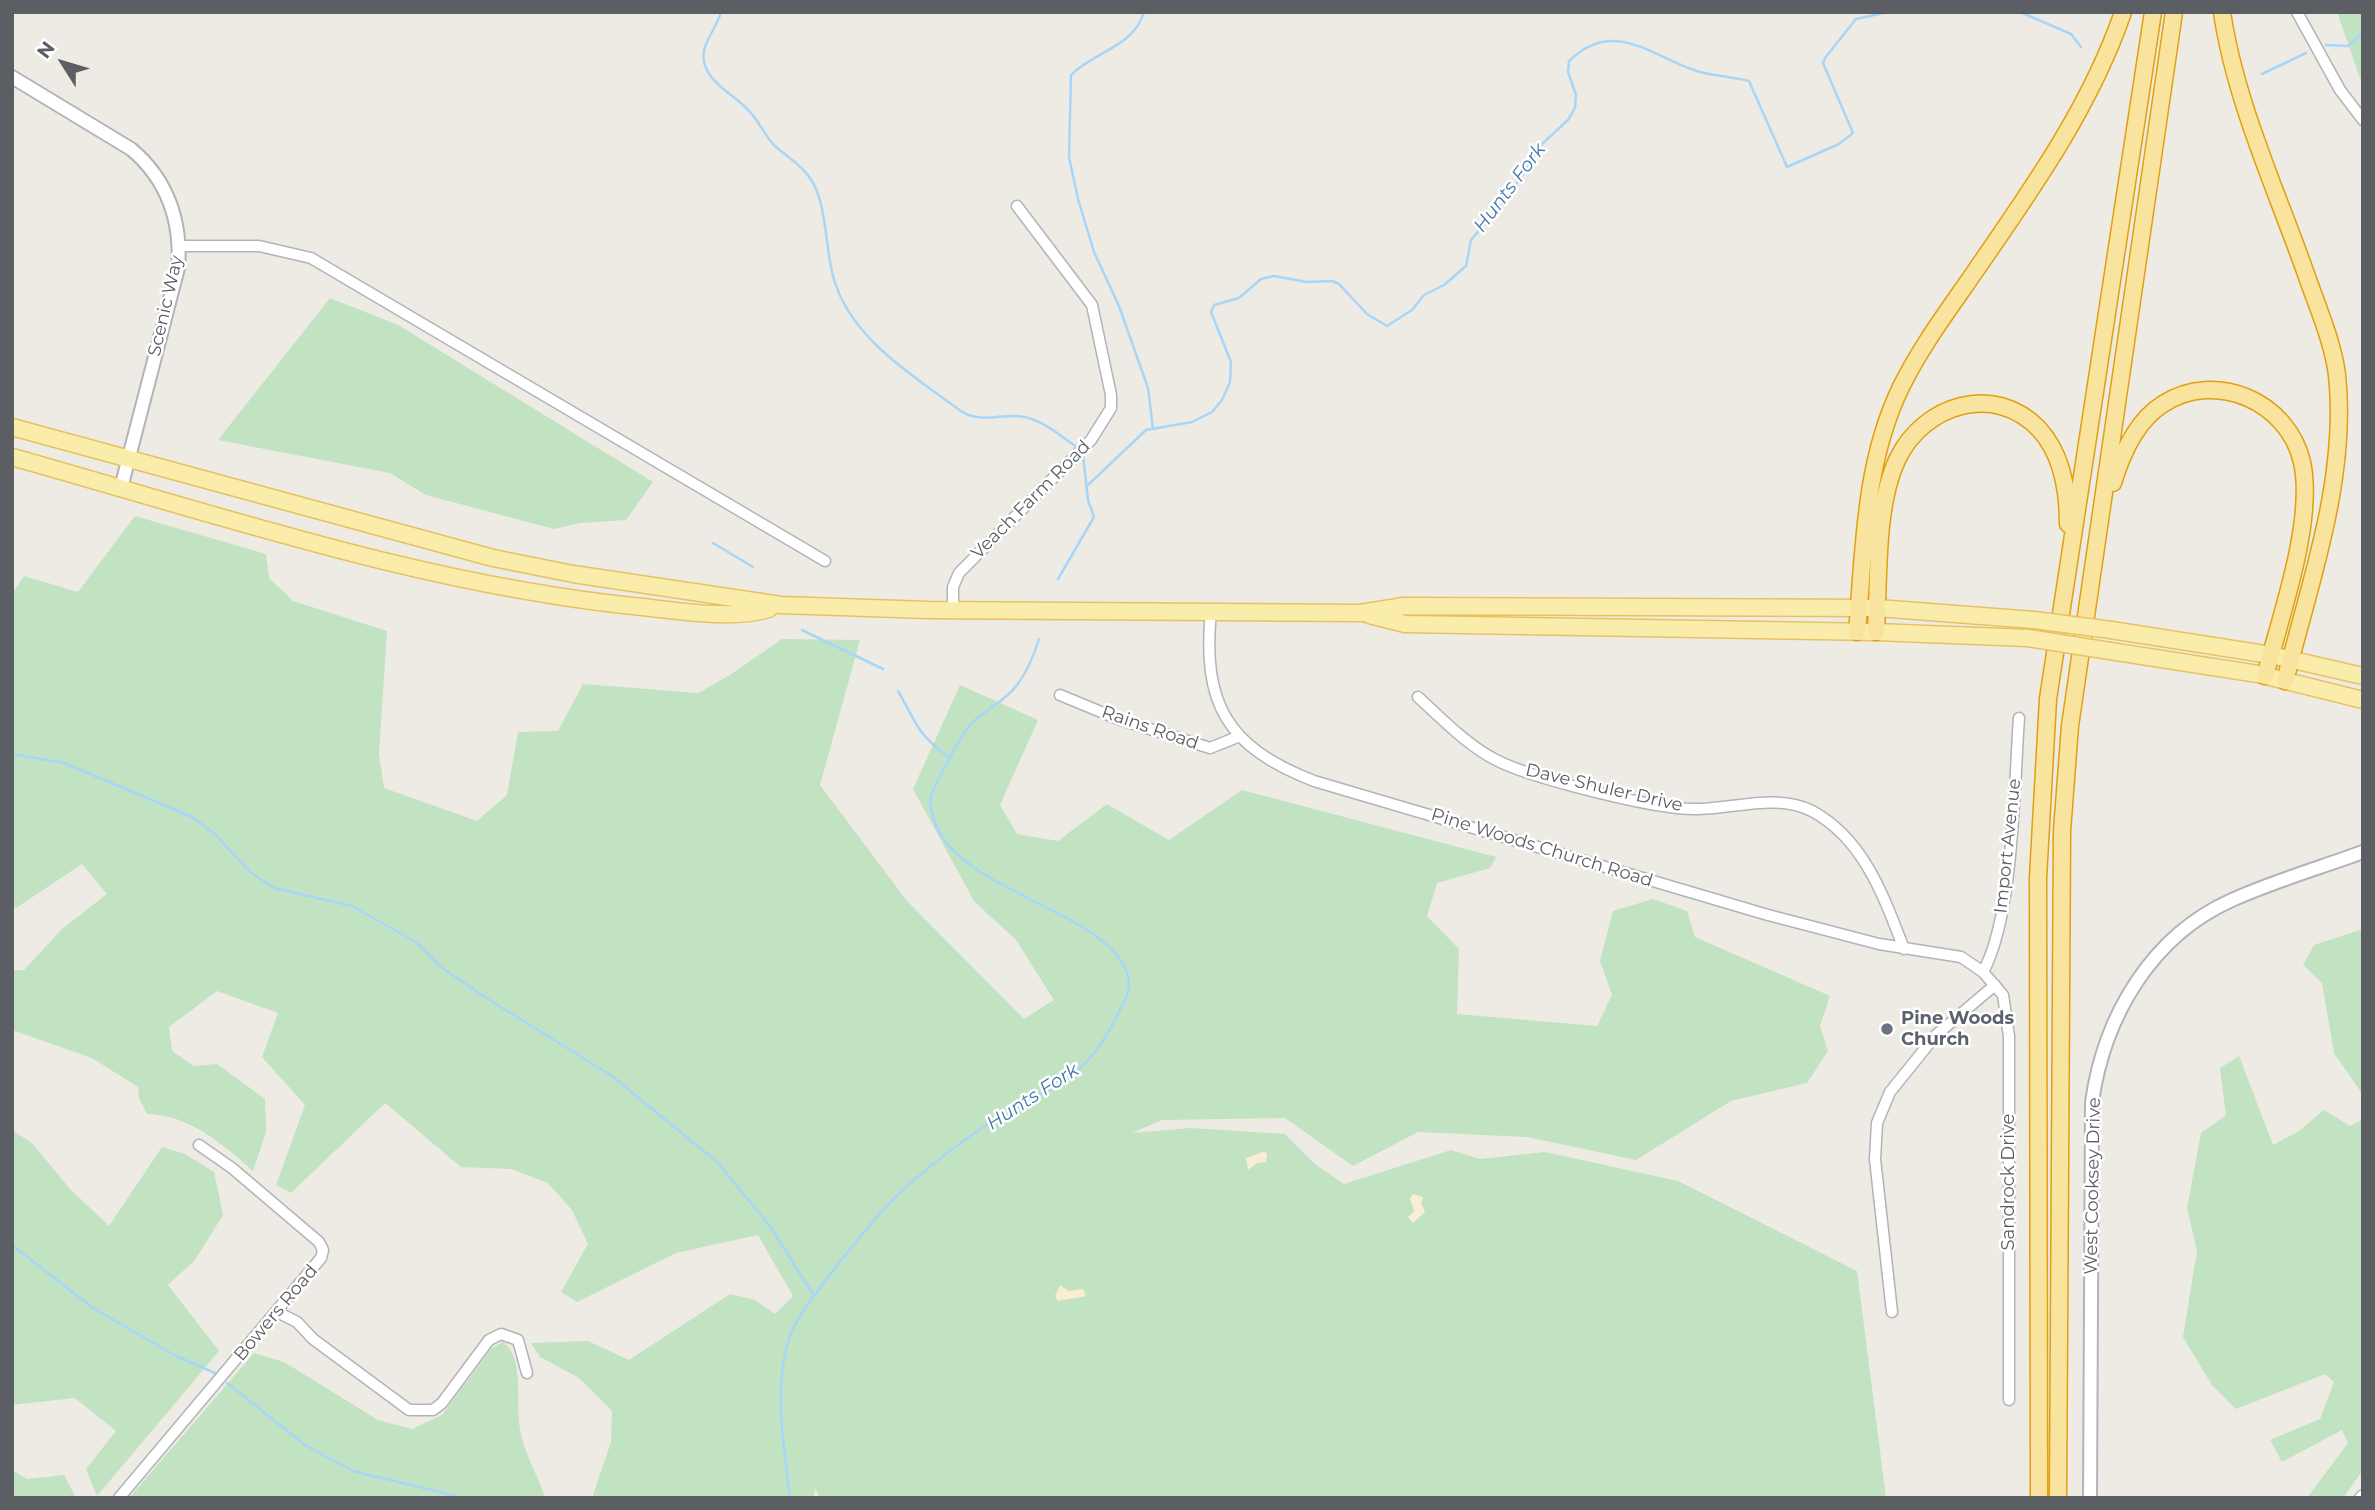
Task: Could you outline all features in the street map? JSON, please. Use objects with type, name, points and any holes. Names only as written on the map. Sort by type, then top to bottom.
[{"type":"highway","points":[[1857,632],[1868,499],[1880,445],[1901,387],[1938,324],[2017,210],[2078,113],[2114,39],[2123,12]]},
{"type":"highway","points":[[2039,1498],[2039,821],[2048,699],[2153,12]]},
{"type":"highway","points":[[2058,1498],[2062,831],[2070,726],[2174,12]]},
{"type":"highway","points":[[2222,12],[2247,110],[2318,307],[2337,372],[2341,427],[2330,500],[2285,681]]},
{"type":"highway","points":[[2097,536],[2120,461],[2137,428],[2161,405],[2183,393],[2211,388],[2239,393],[2265,407],[2287,429],[2301,461],[2303,497],[2301,533],[2265,676]]},
{"type":"highway","points":[[1875,632],[1885,499],[1897,459],[1914,432],[1932,416],[1963,403],[1990,403],[2015,413],[2038,428],[2053,450],[2068,508],[2068,568]]},
{"type":"main road","points":[[12,427],[493,558],[573,574],[781,605],[953,610],[1360,613],[1404,606],[1877,608],[2034,620],[2112,630],[2271,655],[2363,676]]},
{"type":"main road","points":[[12,457],[394,564],[561,599],[703,614],[764,610],[781,605]]},
{"type":"main road","points":[[1360,613],[1405,624],[1875,632],[2028,638],[2182,660],[2265,676],[2363,701]]},
{"type":"street","points":[[2297,12],[2334,80],[2363,120]]},
{"type":"street","name":"Scenic Way","points":[[12,77],[131,149],[148,163],[171,202],[180,246],[178,268],[121,488]]},
{"type":"street","name":"Veach Farm Road","points":[[953,610],[953,587],[959,573],[1091,440],[1111,408],[1111,395],[1092,305],[1017,206]]},
{"type":"street","points":[[180,246],[258,246],[311,258],[825,561]]},
{"type":"street","name":"Pine Woods Church Road","points":[[1211,611],[1207,652],[1210,681],[1219,705],[1240,737],[1271,763],[1314,781],[1765,914],[1905,948],[1961,957],[1983,972]]},
{"type":"street","name":"Rains Road","points":[[1060,695],[1118,719],[1210,748],[1240,737]]},
{"type":"street","name":"Dave Shuler Drive","points":[[1418,697],[1479,750],[1498,761],[1530,772],[1674,807],[1696,809],[1784,804],[1811,810],[1838,832],[1868,865],[1905,948]]},
{"type":"street","name":"Import Avenue","points":[[1983,972],[1996,942],[2002,910],[2019,718]]},
{"type":"street","name":"West Cooksey Drive","points":[[2090,1498],[2092,1102],[2099,1064],[2117,1012],[2157,956],[2196,921],[2230,900],[2363,852]]},
{"type":"street","name":"Sandrock Drive","points":[[1983,972],[2006,1001],[2010,1036],[2009,1400]]},
{"type":"street","points":[[1892,1312],[1875,1158],[1877,1122],[1891,1092],[1936,1035],[1995,985]]},
{"type":"street","name":"Bowers Road","points":[[119,1498],[321,1258],[323,1250],[319,1242],[287,1213],[199,1145]]},
{"type":"street","points":[[277,1311],[297,1322],[313,1339],[409,1410],[433,1410],[442,1403],[489,1340],[501,1334],[518,1340],[527,1373]]},
{"type":"green space","points":[[2337,12],[2363,12],[2363,81],[2360,78]]},
{"type":"green space","points":[[330,298],[398,325],[653,482],[626,520],[580,523],[554,529],[426,495],[390,473],[218,440]]},
{"type":"green space","points":[[135,516],[266,554],[269,578],[293,601],[387,631],[379,754],[384,788],[477,821],[507,795],[518,732],[558,731],[583,684],[698,693],[730,675],[782,639],[860,640],[820,785],[907,901],[1024,1019],[1054,1000],[1016,940],[974,901],[913,789],[960,685],[1038,720],[1000,805],[1017,834],[1058,841],[1107,804],[1169,840],[1242,790],[1496,857],[1490,868],[1437,883],[1427,916],[1459,949],[1457,1014],[1597,1026],[1612,995],[1600,961],[1613,911],[1653,899],[1687,911],[1695,937],[1830,996],[1820,1026],[1828,1051],[1807,1083],[1731,1101],[1636,1160],[1527,1137],[1418,1132],[1353,1166],[1285,1118],[1162,1120],[1132,1133],[1191,1128],[1285,1134],[1315,1164],[1344,1184],[1451,1150],[1480,1159],[1545,1152],[1678,1181],[1857,1271],[1886,1498],[820,1498],[815,1488],[814,1498],[592,1498],[611,1442],[612,1411],[579,1378],[540,1357],[531,1343],[588,1341],[629,1360],[730,1294],[755,1300],[775,1314],[793,1296],[758,1235],[676,1253],[577,1302],[561,1292],[588,1244],[572,1210],[548,1183],[511,1169],[461,1167],[385,1103],[291,1193],[276,1185],[305,1105],[262,1057],[278,1013],[217,991],[169,1027],[172,1051],[194,1066],[217,1064],[265,1099],[266,1132],[253,1171],[218,1142],[191,1125],[162,1115],[147,1114],[139,1098],[138,1087],[92,1058],[12,1030],[12,970],[24,970],[62,929],[107,894],[82,864],[16,908],[12,905],[12,594],[24,576],[78,592]]},
{"type":"green space","points":[[2363,929],[2363,1095],[2334,1053],[2322,983],[2303,965],[2314,945]]},
{"type":"green space","points":[[2239,1056],[2273,1145],[2299,1131],[2324,1110],[2350,1126],[2363,1119],[2363,1470],[2343,1498],[2307,1498],[2348,1443],[2342,1430],[2282,1462],[2270,1440],[2320,1419],[2334,1382],[2325,1374],[2236,1409],[2212,1385],[2183,1337],[2197,1251],[2187,1208],[2201,1133],[2226,1115],[2220,1068]]},
{"type":"green space","points":[[12,1130],[32,1143],[70,1189],[109,1226],[162,1147],[185,1154],[214,1172],[223,1215],[195,1260],[168,1285],[219,1351],[97,1496],[86,1469],[116,1431],[75,1398],[12,1405]]},
{"type":"green space","points":[[503,1342],[514,1357],[516,1367],[522,1440],[545,1498],[129,1498],[254,1353],[284,1362],[378,1420],[412,1429],[442,1415],[492,1348]]},
{"type":"green space","points":[[12,1470],[27,1479],[64,1475],[76,1498],[12,1498]]},
{"type":"sand","points":[[1262,1152],[1267,1153],[1266,1162],[1257,1163],[1248,1170],[1246,1158]]},
{"type":"sand","points":[[1413,1194],[1423,1197],[1421,1203],[1425,1212],[1413,1223],[1408,1217],[1414,1211],[1410,1199]]},
{"type":"sand","points":[[1060,1285],[1068,1291],[1083,1289],[1086,1296],[1058,1301],[1055,1296]]},
{"type":"waterway","points":[[721,12],[704,49],[707,70],[717,83],[750,112],[771,142],[810,178],[820,199],[833,276],[841,298],[867,336],[902,368],[966,414],[983,418],[1016,416],[1032,419],[1075,446]]},
{"type":"waterway","points":[[1144,12],[1139,24],[1122,41],[1071,75],[1069,157],[1094,252],[1119,306],[1148,388],[1153,429]]},
{"type":"waterway","name":"Hunts Fork","points":[[1088,485],[1146,430],[1192,422],[1212,412],[1222,400],[1230,382],[1231,362],[1211,312],[1214,305],[1239,298],[1261,279],[1274,276],[1307,282],[1332,281],[1339,284],[1367,314],[1387,326],[1412,310],[1424,295],[1444,285],[1466,266],[1471,240],[1511,193],[1542,144],[1568,120],[1575,108],[1576,95],[1568,72],[1569,61],[1586,48],[1602,42],[1619,41],[1700,72],[1749,81],[1787,167],[1839,144],[1853,133],[1823,63],[1856,19],[1888,12]]},
{"type":"waterway","name":"Hunts Fork","points":[[2020,12],[2071,34],[2081,47]]},
{"type":"waterway","name":"Hunts Fork","points":[[2326,45],[2348,46],[2363,32]]},
{"type":"waterway","name":"Hunts Fork","points":[[2262,74],[2306,53]]},
{"type":"waterway","name":"Hunts Fork","points":[[1058,579],[1094,517],[1088,500],[1083,455]]},
{"type":"waterway","points":[[713,543],[753,567]]},
{"type":"waterway","points":[[802,630],[883,669]]},
{"type":"waterway","name":"Hunts Fork","points":[[790,1498],[781,1418],[782,1378],[789,1338],[807,1306],[860,1237],[893,1199],[915,1179],[973,1134],[1053,1088],[1081,1067],[1107,1035],[1128,992],[1129,985],[1122,961],[1102,941],[1075,923],[977,870],[952,849],[936,825],[932,811],[933,791],[965,731],[1017,685],[1030,663],[1039,639]]},
{"type":"waterway","points":[[898,691],[924,735],[951,759]]},
{"type":"waterway","points":[[12,754],[64,763],[192,817],[215,834],[250,872],[274,888],[352,906],[416,942],[441,967],[480,994],[612,1076],[717,1162],[770,1226],[814,1296]]},
{"type":"waterway","points":[[12,1245],[93,1308],[176,1356],[215,1373]]},
{"type":"waterway","points":[[227,1383],[305,1445],[353,1471],[464,1498]]},
{"type":"place","name":"Pine Woods Church","points":[[1887,1029]]}]
